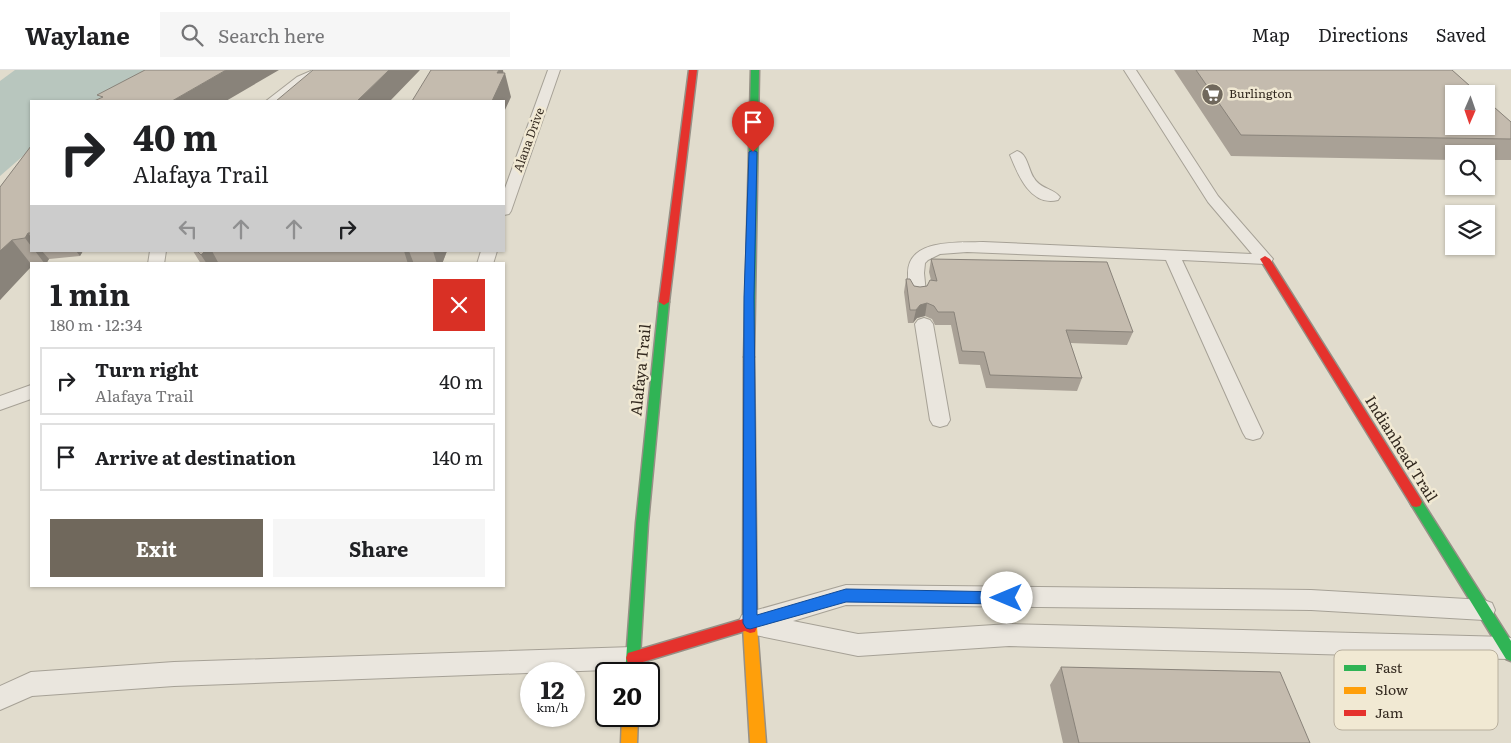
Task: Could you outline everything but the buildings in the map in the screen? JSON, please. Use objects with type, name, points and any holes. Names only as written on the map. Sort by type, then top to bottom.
[{"type":"main road","name":"Alafaya Trail","points":[[632,662],[648,450],[664,296],[693,70]]},
{"type":"main road","points":[[756,70],[749,297],[750,623],[758,743]]},
{"type":"main road","name":"Indianhead Trail","points":[[1265,259],[1484,610],[1507,642]]},
{"type":"main road","points":[[643,662],[750,623]]},
{"type":"main road","points":[[629,743],[630,727]]},
{"type":"lane","points":[[273,100],[300,80],[323,70]]},
{"type":"lane","name":"Alana Drive","points":[[505,208],[554,70]]},
{"type":"lane","points":[[1130,70],[1213,199],[1265,259]]},
{"type":"lane","points":[[1017,155],[1029,186],[1039,193],[1053,197]]},
{"type":"lane","points":[[918,293],[915,273],[918,262],[927,253],[941,249],[983,247],[1173,257],[1265,259]]},
{"type":"lane","points":[[1173,257],[1253,433]]},
{"type":"lane","points":[[924,324],[940,420]]},
{"type":"lane","points":[[0,402],[30,392]]},
{"type":"lane","points":[[750,623],[846,595],[1311,600],[1484,610]]},
{"type":"lane","points":[[750,623],[858,645],[1009,635],[1507,642]]},
{"type":"lane","points":[[0,698],[31,684],[174,674],[595,667]]},
{"type":"shaded area","points":[[15,70],[149,70],[97,100],[30,100],[30,150],[0,176],[0,81]]},
{"type":"traffic: fast","points":[[749,357],[755,70]]},
{"type":"traffic: fast","points":[[633,662],[642,523],[664,302]]},
{"type":"traffic: fast","points":[[1416,502],[1511,654]]},
{"type":"traffic: slow","points":[[750,627],[758,743]]},
{"type":"traffic: slow","points":[[629,743],[630,727]]},
{"type":"traffic: jam","points":[[664,302],[693,70]]},
{"type":"traffic: jam","points":[[1265,259],[1416,502]]},
{"type":"traffic: jam","points":[[749,357],[750,627]]},
{"type":"traffic: jam","points":[[633,658],[750,623]]},
{"type":"place","name":"Burlington","points":[[1213,94]]},
{"type":"route","points":[[753,152],[749,297],[750,623],[846,595],[1007,598]]}]
